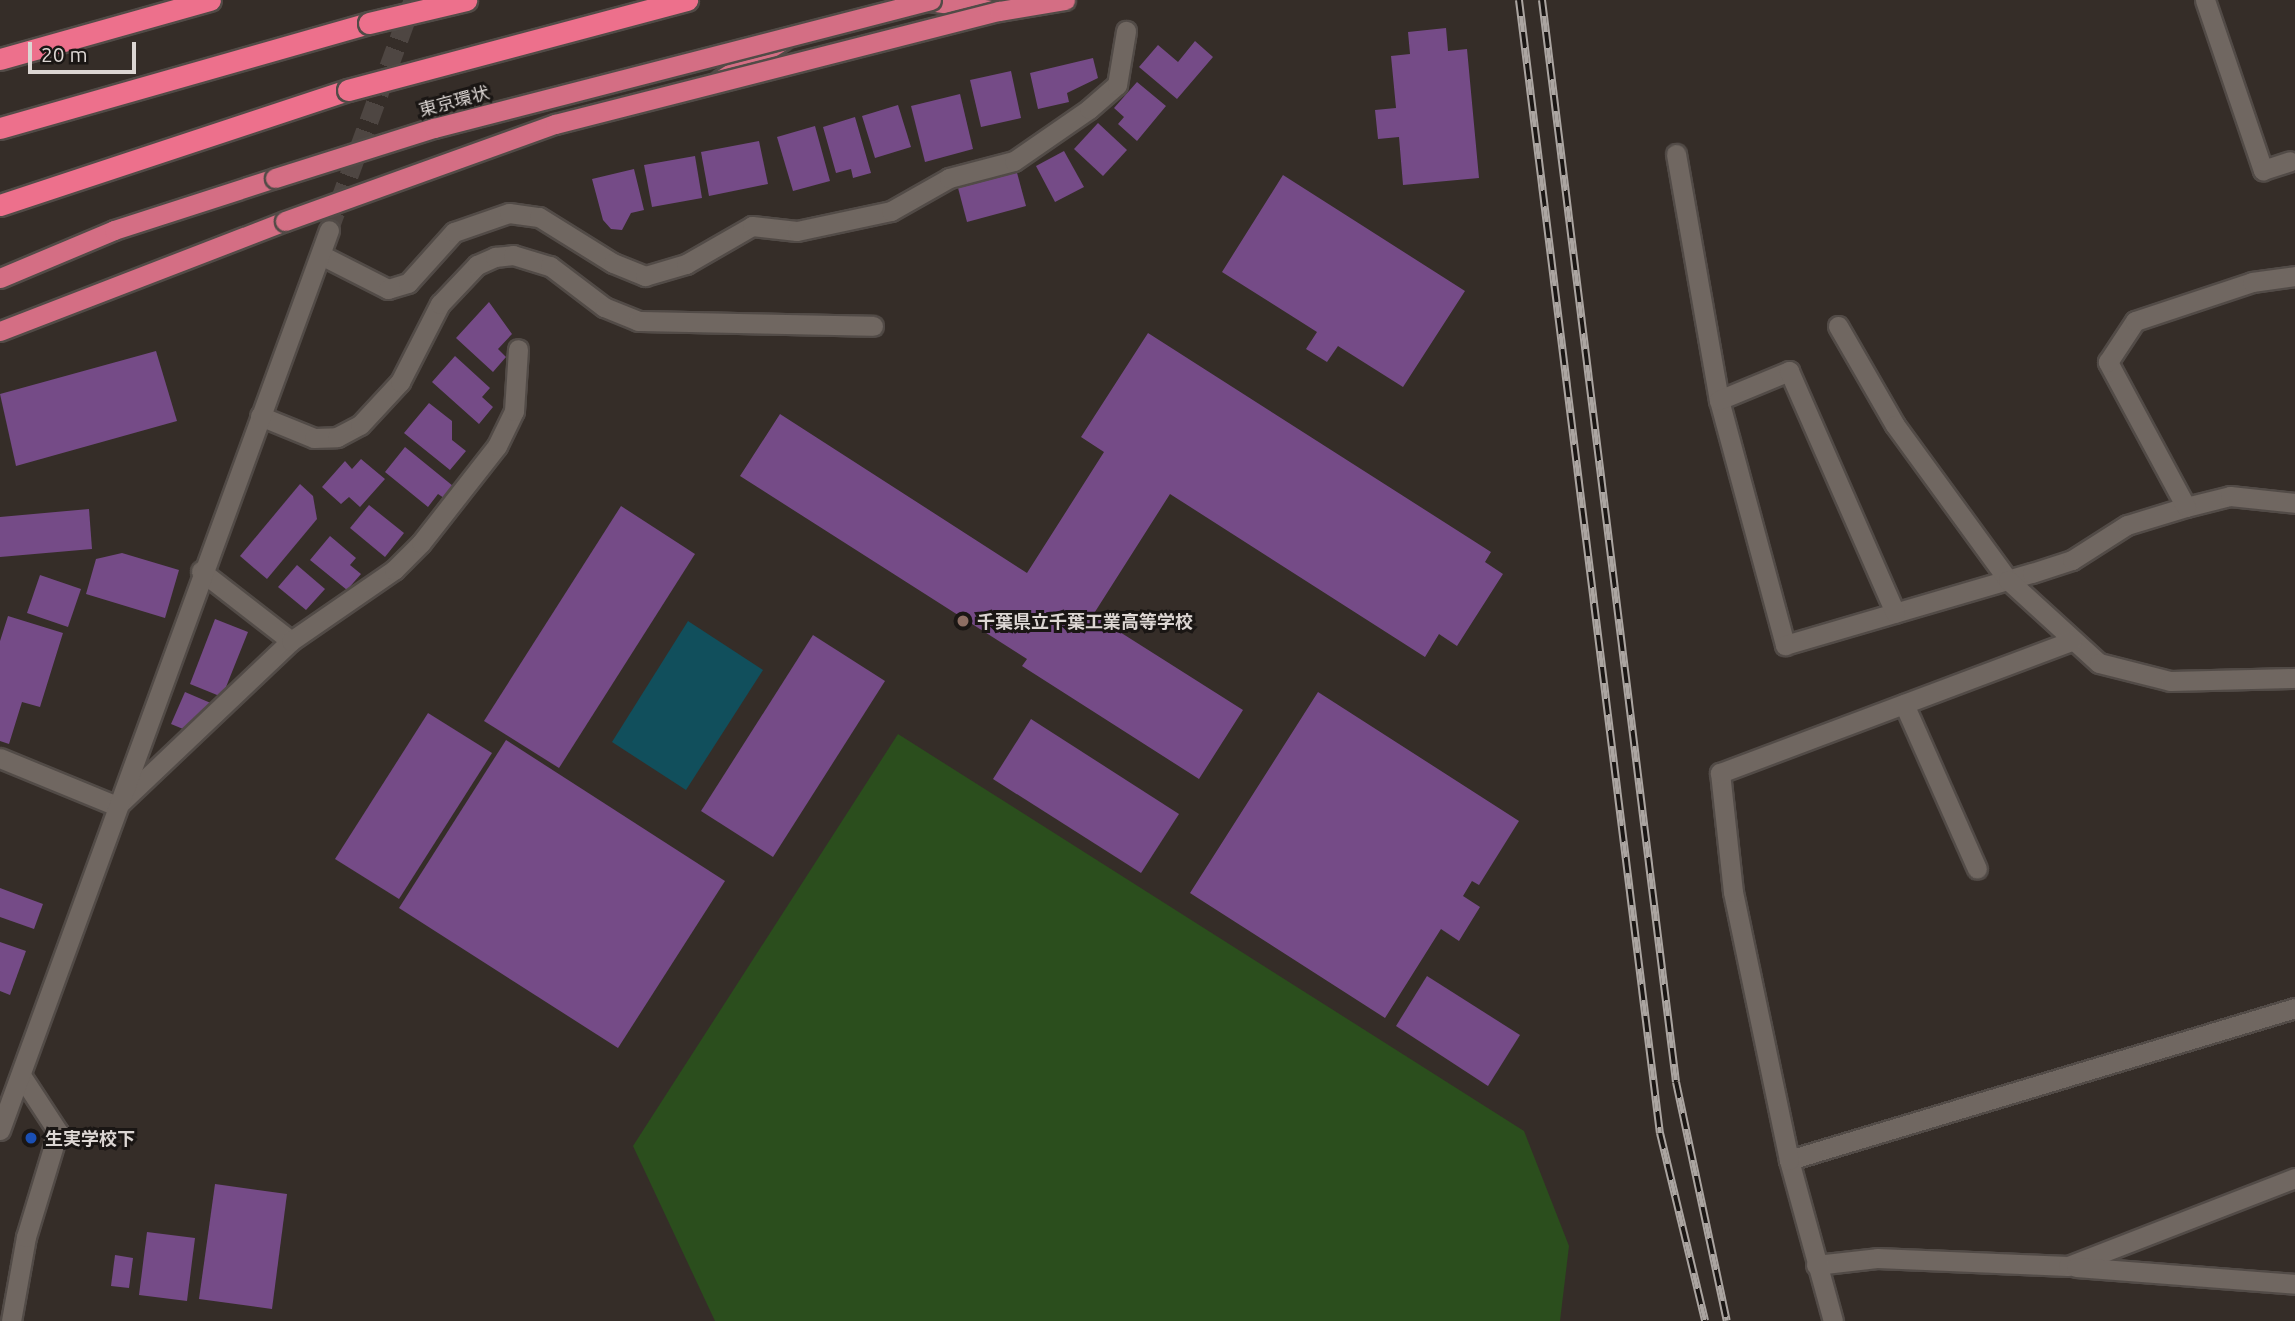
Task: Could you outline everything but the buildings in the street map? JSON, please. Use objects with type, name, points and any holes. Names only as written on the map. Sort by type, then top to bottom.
[{"type":"highway","points":[[0,59],[210,0]]},
{"type":"highway","points":[[0,128],[369,23],[466,0]]},
{"type":"highway","points":[[0,205],[348,90],[687,0]]},
{"type":"highway","points":[[930,0],[999,11]]},
{"type":"highway","name":"東京環状","points":[[0,278],[114,230],[434,128],[930,0]]},
{"type":"highway","points":[[0,331],[285,221],[555,124],[999,11],[1065,0]]},
{"type":"highway","points":[[720,80],[790,35]]},
{"type":"street","points":[[2205,0],[2263,170],[2293,161]]},
{"type":"street","points":[[321,255],[388,289],[408,283],[454,232],[509,213],[539,217],[645,276],[686,264],[752,226],[797,231],[891,211],[949,178],[1014,161],[1089,109],[1117,85],[1126,31]]},
{"type":"street","points":[[1676,154],[1719,400],[1785,645],[2072,559],[2127,525],[2186,507],[2231,496],[2295,503]]},
{"type":"street","points":[[0,1130],[22,1077],[201,571],[329,230]]},
{"type":"street","points":[[260,416],[314,438],[337,437],[360,425],[400,382],[452,289],[495,257],[513,255],[550,267],[604,307],[638,321],[873,326]]},
{"type":"street","points":[[2186,507],[2108,362],[2135,321],[2252,282],[2295,275]]},
{"type":"street","points":[[1838,326],[1895,425],[2008,580],[2099,663],[2130,676],[2171,681],[2295,678]]},
{"type":"street","points":[[117,806],[291,641],[394,570],[488,457],[513,411],[518,349]]},
{"type":"street","points":[[1719,400],[1789,371],[1895,613]]},
{"type":"street","points":[[201,571],[291,641]]},
{"type":"street","points":[[1833,1321],[1789,1160],[1733,892],[1720,774],[2072,641]]},
{"type":"street","points":[[1904,704],[1977,869]]},
{"type":"street","points":[[0,758],[117,806]]},
{"type":"street","points":[[1789,1160],[2295,1008]]},
{"type":"street","points":[[11,1321],[26,1237],[58,1132],[22,1077]]},
{"type":"street","points":[[2068,1266],[2295,1178]]},
{"type":"street","points":[[1816,1265],[1877,1258],[2068,1266],[2295,1284]]},
{"type":"green space","points":[[898,734],[1524,1131],[1569,1246],[1560,1321],[715,1321],[633,1146]]},
{"type":"water","points":[[688,621],[763,670],[686,790],[612,742]]},
{"type":"tunnel","points":[[329,230],[413,0]]},
{"type":"railway","points":[[1519,0],[1660,1133],[1705,1321]]},
{"type":"railway","points":[[1542,0],[1676,1082],[1727,1321]]},
{"type":"place","name":"千葉県立千葉工業高等学校","points":[[963,621]]},
{"type":"place","name":"生実学校下","points":[[31,1138]]}]
